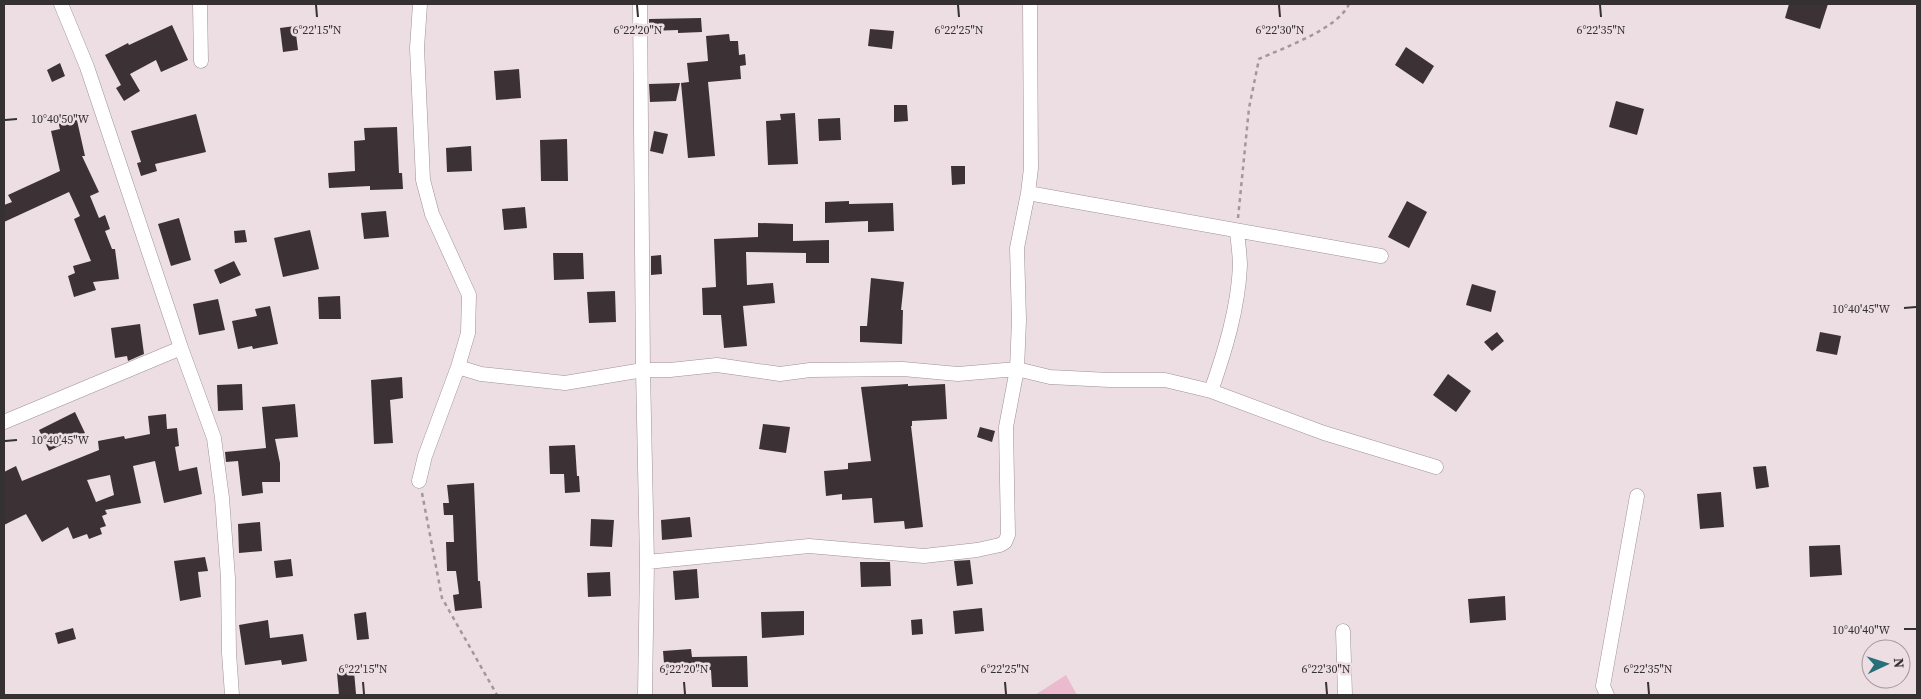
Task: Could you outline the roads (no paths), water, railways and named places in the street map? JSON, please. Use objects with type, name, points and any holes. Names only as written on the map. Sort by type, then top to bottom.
[{"type":"street","points":[[61,4],[87,67],[181,348],[214,438],[222,498],[228,578],[229,653],[232,695]]},
{"type":"street","points":[[200,4],[201,61]]},
{"type":"street","points":[[419,481],[424,456],[458,367],[468,333],[469,295],[432,214],[423,180],[417,48],[420,4]]},
{"type":"street","points":[[640,4],[643,370],[647,562],[645,695]]},
{"type":"street","points":[[647,562],[809,546],[924,556],[977,550],[1000,545],[1005,542],[1008,535],[1006,427],[1017,369],[1019,320],[1017,248],[1031,168],[1030,4]]},
{"type":"street","points":[[1028,193],[1381,256]]},
{"type":"street","points":[[1211,391],[1226,348],[1235,303],[1240,265],[1237,231]]},
{"type":"street","points":[[4,422],[181,348]]},
{"type":"street","points":[[458,367],[481,374],[565,383],[643,370],[670,370],[717,365],[780,374],[810,370],[903,368],[958,374],[1017,369],[1050,377],[1165,380],[1211,391],[1324,433],[1436,467]]},
{"type":"street","points":[[1607,695],[1603,686],[1636,496]]},
{"type":"street","points":[[1343,631],[1345,695]]}]
